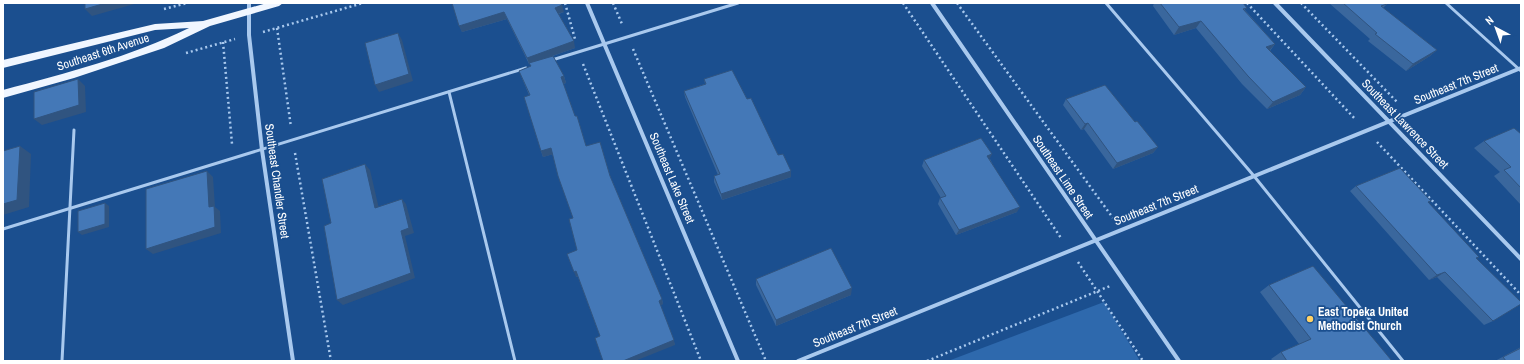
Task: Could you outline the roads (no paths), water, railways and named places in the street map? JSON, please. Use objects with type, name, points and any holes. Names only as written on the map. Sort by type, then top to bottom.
[{"type":"main road","name":"Southeast 6th Avenue","points":[[3,94],[74,74],[161,46],[207,23],[249,7],[279,3]]},
{"type":"main road","name":"Southeast 6th Avenue","points":[[3,64],[155,27],[207,23]]},
{"type":"street","name":"Southeast Lake Street","points":[[587,3],[738,361]]},
{"type":"street","name":"Southeast Lime Street","points":[[932,3],[1179,361]]},
{"type":"street","name":"Southeast Lawrence Street","points":[[1275,3],[1521,259]]},
{"type":"street","name":"Southeast Chandler Street","points":[[249,7],[249,35],[262,150],[293,361]]},
{"type":"street","name":"Southeast 7th Street","points":[[798,361],[1520,69]]},
{"type":"lane","points":[[548,61],[738,3]]},
{"type":"lane","points":[[1106,3],[1254,176],[1403,361]]},
{"type":"lane","points":[[1446,3],[1520,69]]},
{"type":"lane","points":[[3,229],[533,66]]},
{"type":"lane","points":[[449,92],[515,361]]},
{"type":"lane","points":[[62,361],[74,130]]},
{"type":"place","name":"East Topeka United Methodist Church","points":[[1310,319]]}]
